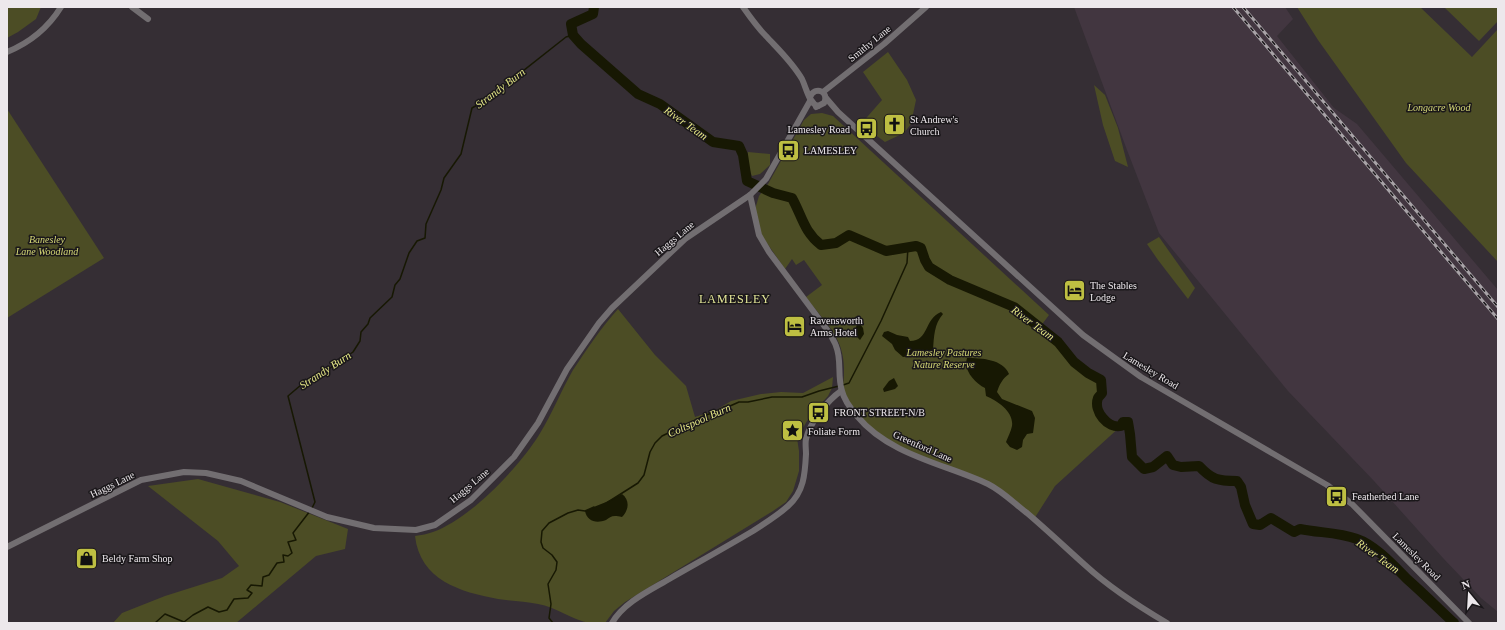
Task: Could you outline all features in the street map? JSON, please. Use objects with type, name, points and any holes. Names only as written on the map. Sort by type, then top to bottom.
[{"type":"street","points":[[7,52],[27,42],[40,32],[49,24],[60,7]]},
{"type":"street","points":[[132,7],[148,19]]},
{"type":"street","points":[[743,7],[759,28],[790,61],[803,80],[815,91],[820,90],[824,95],[824,103],[819,106],[813,105],[803,80]]},
{"type":"street","name":"Smithy Lane","points":[[824,95],[897,34],[926,7]]},
{"type":"street","points":[[810,99],[815,91]]},
{"type":"street","name":"Lamesley Road","points":[[824,95],[838,112],[1083,335],[1141,377],[1327,484],[1366,518],[1469,623]]},
{"type":"street","name":"Haggs Lane","points":[[7,547],[141,480],[184,472],[206,473],[241,482],[327,517],[374,528],[416,530],[434,525],[470,500],[514,457],[538,423],[567,369],[612,308],[685,239],[752,194],[766,179],[803,116],[810,99]]},
{"type":"street","name":"Lamesley Road","points":[[819,106],[838,112]]},
{"type":"street","name":"Haggs Lane","points":[[803,116],[809,109],[819,106]]},
{"type":"street","name":"Greenford Lane","points":[[752,194],[759,235],[768,252],[831,335],[837,346],[841,391],[849,406],[858,418],[881,438],[897,447],[989,485],[1008,497],[1058,539],[1102,579],[1138,606],[1167,623]]},
{"type":"street","points":[[612,623],[627,606],[650,590],[742,538],[788,506],[796,497],[803,484],[806,439],[815,420],[835,395],[841,391]]},
{"type":"shaded area","points":[[1074,7],[1285,7],[1293,19],[1277,36],[1334,108],[1357,124],[1498,290],[1498,612],[1481,598],[1374,481],[1288,391],[1159,233]]},
{"type":"shaded area","points":[[941,312],[943,314],[936,326],[933,350],[920,354],[912,353],[910,356],[903,357],[895,350],[892,344],[882,336],[884,332],[888,331],[897,335],[908,337],[910,341],[916,340],[924,334],[932,319]]},
{"type":"shaded area","points":[[860,324],[863,328],[864,334],[860,340],[855,332],[857,325]]},
{"type":"shaded area","points":[[967,358],[991,360],[1002,365],[1009,374],[1002,382],[997,392],[1002,399],[1032,411],[1035,418],[1033,433],[1027,434],[1023,440],[1022,447],[1017,450],[1010,447],[1006,442],[1012,426],[1012,421],[1008,412],[1000,404],[986,396],[985,388],[977,383],[968,371],[966,363]]},
{"type":"shaded area","points":[[894,378],[898,386],[895,389],[884,392],[883,389],[889,381]]},
{"type":"shaded area","points":[[622,494],[625,496],[628,505],[622,517],[612,516],[606,520],[595,522],[592,521],[586,514],[585,511]]},
{"type":"green space","points":[[7,7],[41,7],[36,19],[7,38]]},
{"type":"green space","name":"Longacre Wood","points":[[1297,7],[1420,7],[1472,57],[1498,29],[1498,262],[1406,163],[1318,40]]},
{"type":"green space","points":[[1444,7],[1498,7],[1498,21],[1479,41]]},
{"type":"green space","points":[[888,52],[907,80],[916,100],[911,124],[904,133],[885,142],[861,124],[882,100],[863,72]]},
{"type":"green space","points":[[1094,85],[1105,95],[1118,128],[1128,167],[1115,161],[1103,125]]},
{"type":"green space","name":"Banesley Lane Woodland","points":[[7,109],[104,258],[7,318]]},
{"type":"green space","name":"Lamesley Pastures Nature Reserve","points":[[822,113],[833,116],[1049,315],[1040,327],[1058,342],[1074,362],[1088,373],[1101,380],[1102,393],[1098,398],[1098,410],[1102,417],[1111,425],[1115,427],[1121,426],[1055,486],[1034,519],[989,485],[897,447],[868,427],[841,391],[844,369],[841,347],[832,330],[806,297],[822,285],[804,260],[796,265],[792,259],[785,269],[760,233],[756,214],[756,206],[759,196],[768,184],[804,120],[811,114]]},
{"type":"green space","points":[[748,152],[770,154],[770,165],[760,174],[752,176],[746,162]]},
{"type":"green space","points":[[1159,237],[1195,288],[1188,299],[1147,244]]},
{"type":"green space","points":[[618,309],[655,355],[686,386],[695,417],[716,410],[731,401],[761,394],[781,392],[803,393],[833,377],[832,388],[828,396],[810,416],[797,438],[799,451],[799,471],[793,491],[786,502],[625,602],[614,611],[605,623],[583,621],[538,604],[484,596],[456,588],[444,581],[433,573],[425,563],[418,551],[415,536],[433,532],[462,516],[492,491],[519,462],[539,435],[573,370],[600,331]]},
{"type":"green space","points":[[198,479],[280,502],[348,529],[345,549],[316,556],[236,623],[113,623],[122,613],[165,596],[222,578],[239,566],[218,541],[148,486]]},
{"type":"waterway","name":"River Team","points":[[594,7],[593,14],[571,24],[573,35],[581,44],[638,94],[660,104],[713,142],[739,146],[743,155],[747,181],[773,193],[792,198],[807,229],[815,240],[821,245],[836,243],[849,235],[886,251],[916,246],[921,248],[929,267],[950,280],[1014,307],[1058,342],[1074,362],[1088,373],[1101,380],[1102,393],[1098,398],[1097,403],[1100,413],[1111,425],[1121,426],[1123,422],[1128,422],[1132,457],[1144,469],[1153,467],[1167,456],[1173,465],[1181,467],[1199,466],[1216,479],[1237,481],[1241,487],[1245,505],[1253,524],[1260,525],[1271,518],[1294,532],[1300,529],[1336,534],[1364,542],[1384,556],[1454,623]]},
{"type":"waterway","name":"Strandy Burn","points":[[312,508],[315,502],[288,396],[308,379],[323,373],[353,352],[360,341],[361,332],[368,324],[370,318],[392,297],[395,285],[400,279],[409,253],[417,241],[425,238],[426,224],[441,190],[444,178],[461,154],[472,108],[486,100],[566,37],[573,35]]},
{"type":"waterway","name":"Coltspool Burn","points":[[843,385],[849,383],[881,321],[907,263],[908,247]]},
{"type":"waterway","name":"Coltspool Burn","points":[[608,502],[638,483],[644,475],[650,452],[655,443],[662,436],[706,415],[739,402],[748,402],[772,397],[802,397],[839,386]]},
{"type":"waterway","name":"Coltspool Burn","points":[[553,623],[549,618],[551,604],[548,584],[556,570],[557,562],[552,555],[543,548],[541,542],[542,531],[549,523],[568,513],[578,510],[585,511],[594,507]]},
{"type":"waterway","name":"Strandy Burn","points":[[155,623],[165,614],[184,622],[208,607],[219,612],[227,610],[234,599],[248,598],[252,593],[247,590],[251,585],[262,586],[263,577],[269,575],[277,563],[284,562],[283,555],[288,556],[292,553],[288,542],[296,540],[293,533],[310,511]]},
{"type":"railway","points":[[1233,7],[1498,319]]},
{"type":"railway","points":[[1243,7],[1498,307]]},
{"type":"place","name":"St Andrew's Church","points":[[894,125]]},
{"type":"place","name":"Lamesley Road","points":[[866,129]]},
{"type":"place","name":"LAMESLEY","points":[[789,150]]},
{"type":"place","name":"The Stables Lodge","points":[[1075,291]]},
{"type":"place","name":"Ravensworth Arms Hotel","points":[[795,326]]},
{"type":"place","name":"FRONT STREET-N/B","points":[[818,412]]},
{"type":"place","name":"Foliate Form","points":[[793,431]]},
{"type":"place","name":"Featherbed Lane","points":[[1336,496]]},
{"type":"place","name":"Beldy Farm Shop","points":[[87,558]]},
{"type":"district","name":"LAMESLEY","points":[[735,299]]}]
